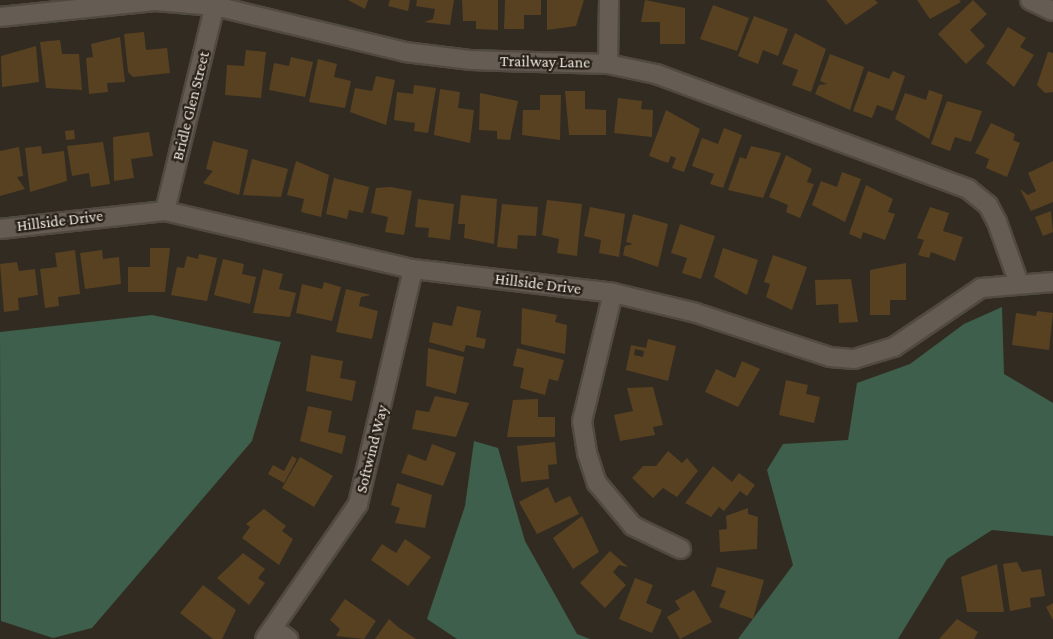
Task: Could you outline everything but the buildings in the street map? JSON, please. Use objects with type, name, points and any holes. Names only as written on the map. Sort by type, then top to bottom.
[{"type":"street","points":[[608,64],[609,0]]},
{"type":"street","points":[[1030,0],[1053,11]]},
{"type":"street","name":"Trailway Lane","points":[[0,17],[155,1],[215,3],[405,52],[470,60],[608,64],[656,74],[968,189],[988,205],[997,222],[1018,281]]},
{"type":"street","name":"Bridle Glen Street","points":[[165,211],[215,3]]},
{"type":"street","name":"Hillside Drive","points":[[0,229],[165,211],[413,269],[613,293],[696,313],[830,357],[854,359],[894,347],[981,288],[1018,281],[1053,282]]},
{"type":"street","name":"Softwind Way","points":[[269,634],[358,504],[413,269]]},
{"type":"street","points":[[613,293],[582,421],[587,453],[597,483],[633,526],[681,549]]},
{"type":"street","points":[[269,634],[288,639]]},
{"type":"green space","points":[[1002,307],[1004,374],[1053,403],[1053,536],[992,530],[947,559],[898,639],[738,639],[793,565],[767,470],[783,444],[848,440],[857,383],[910,364],[964,324]]},
{"type":"green space","points":[[152,315],[281,342],[252,441],[92,628],[53,638],[1,621],[0,332]]},
{"type":"green space","points":[[474,441],[498,448],[525,541],[577,634],[590,639],[457,639],[427,619],[465,506]]}]
